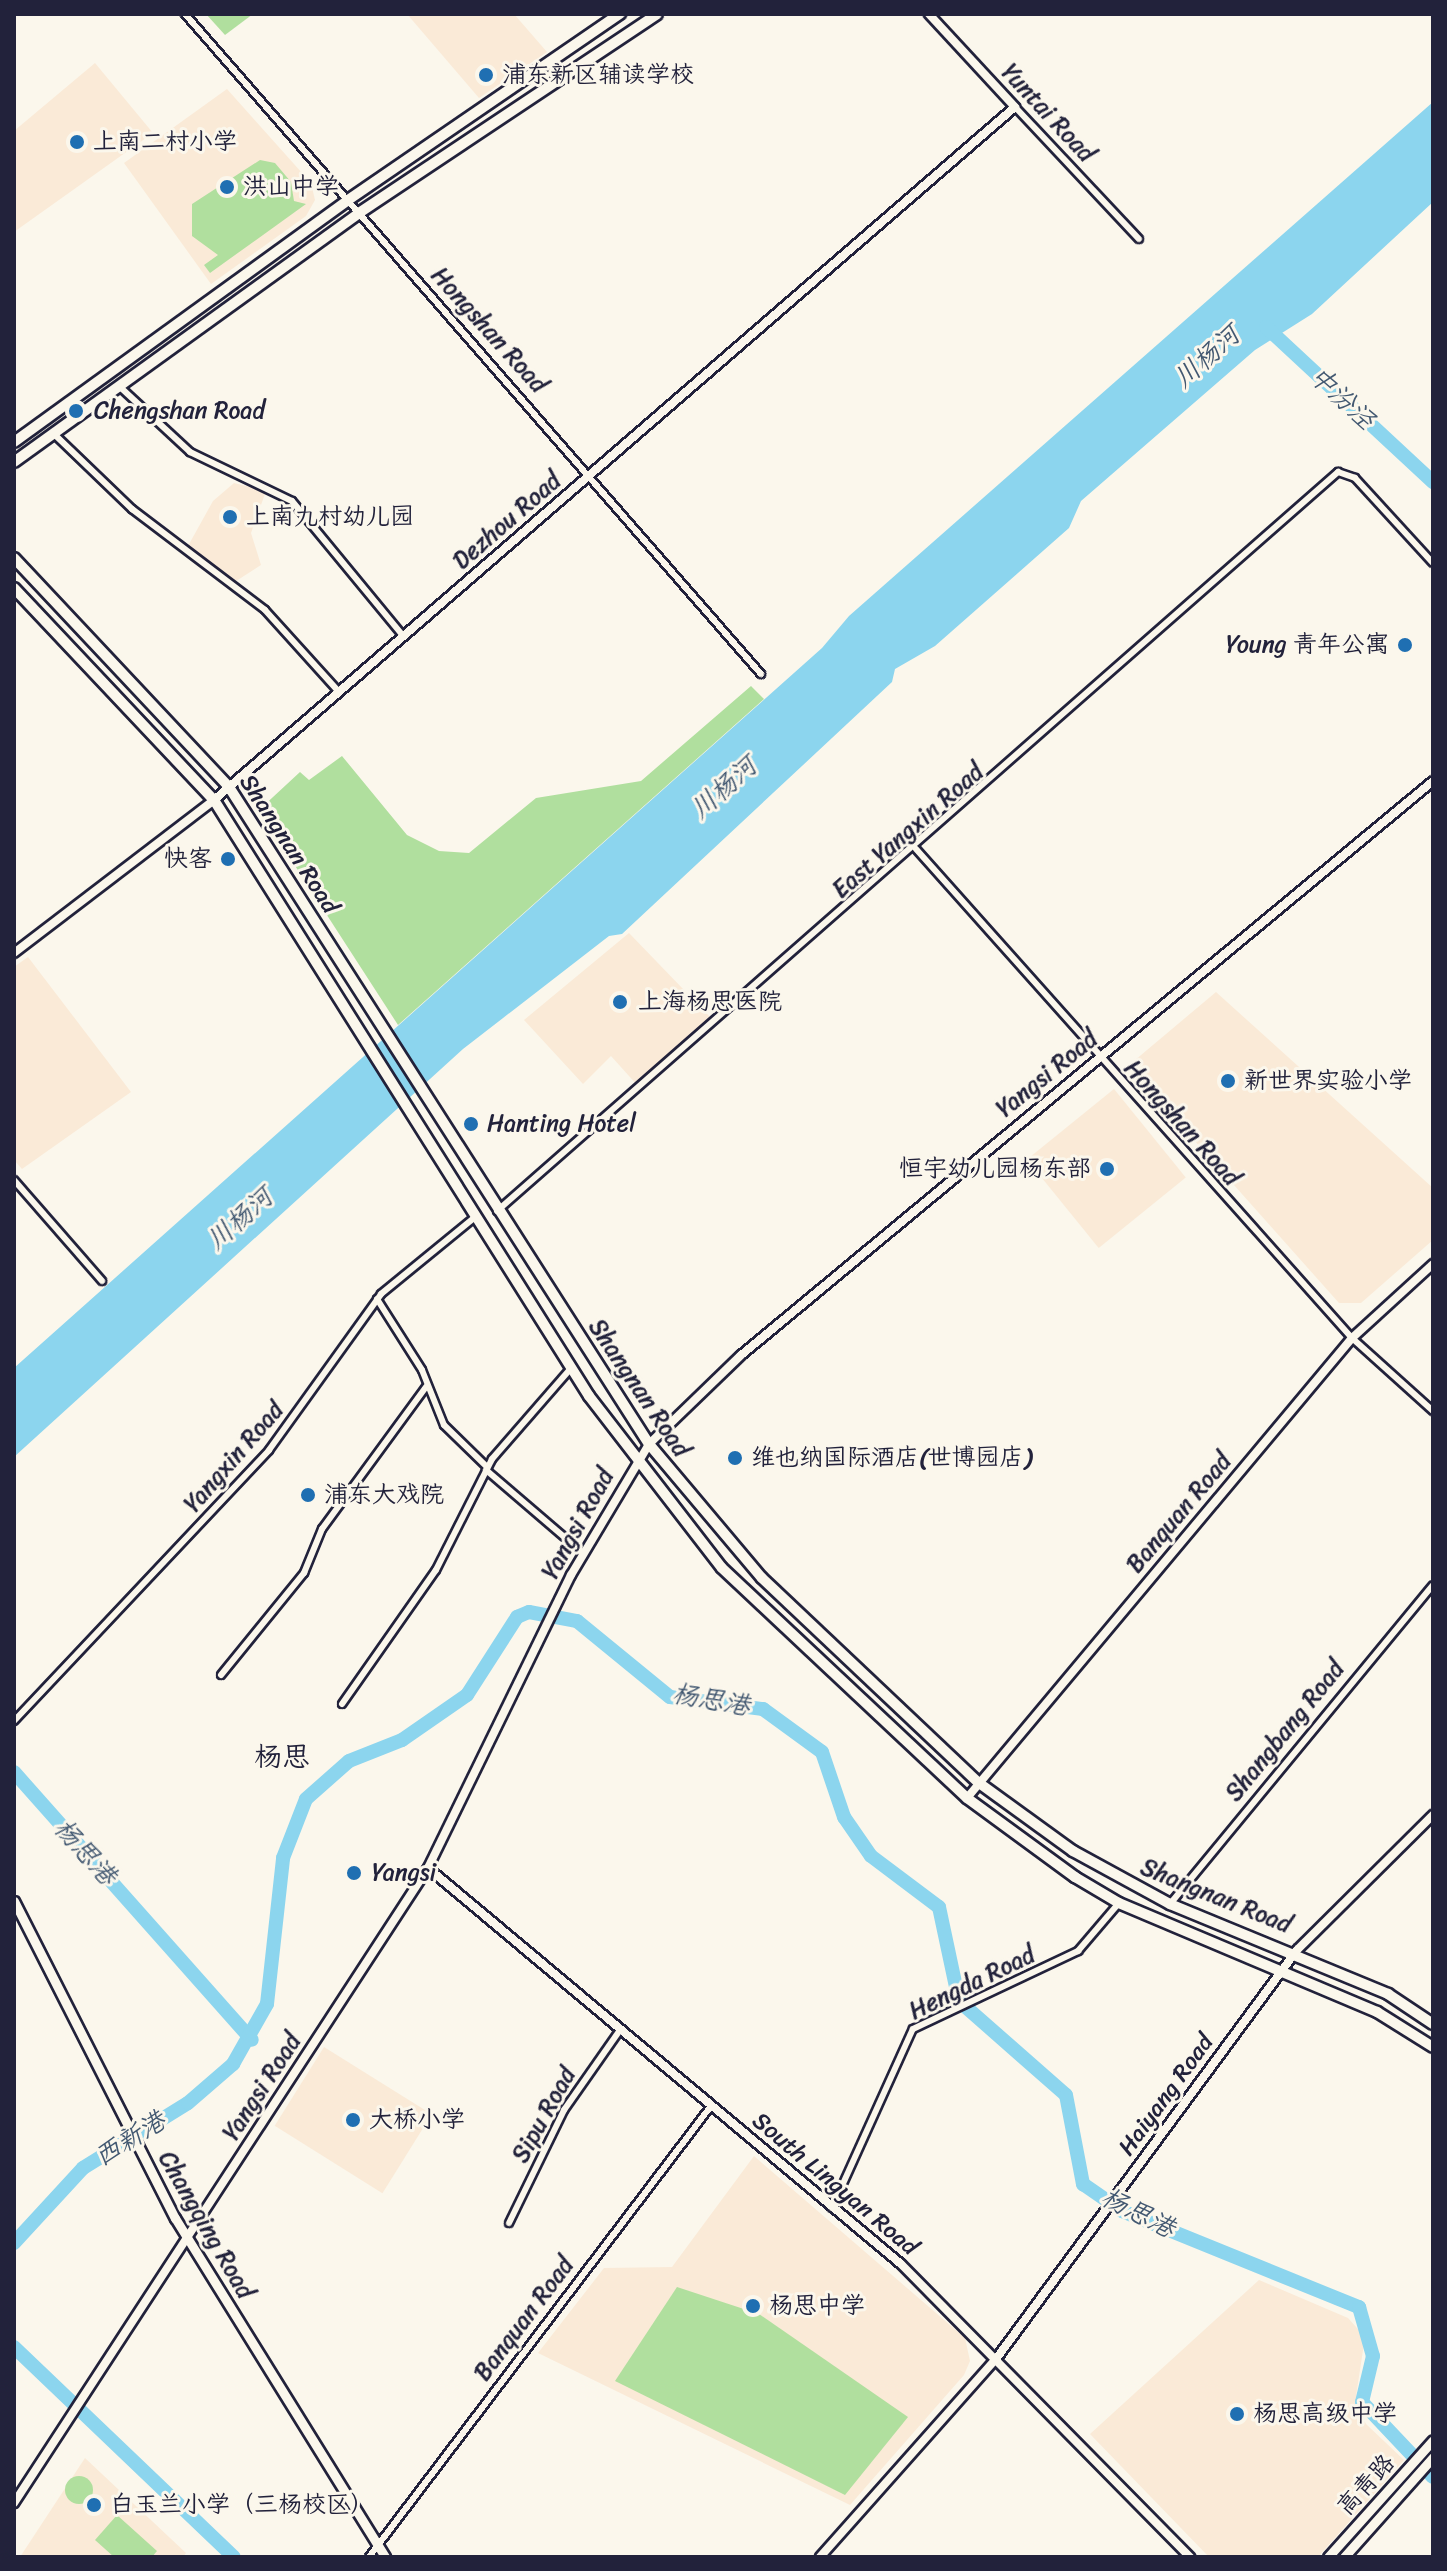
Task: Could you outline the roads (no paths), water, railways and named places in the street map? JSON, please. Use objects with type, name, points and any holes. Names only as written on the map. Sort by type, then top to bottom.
[{"type":"main road","points":[[14,442],[348,200],[620,14]]},
{"type":"main road","points":[[14,462],[359,213],[657,14]]},
{"type":"main road","name":"Shangnan Road","points":[[14,558],[229,787],[383,1037],[649,1444],[762,1578],[979,1783],[1073,1851],[1170,1904],[1297,1950],[1433,2024]]},
{"type":"main road","name":"Shangnan Road","points":[[14,588],[214,800],[407,1113],[636,1463],[760,1607],[967,1798],[1119,1903],[1283,1968],[1433,2047]]},
{"type":"main road","name":"Changqing Road","points":[[14,1901],[187,2239],[385,2557]]},
{"type":"main road","name":"高青路","points":[[1328,2557],[1432,2442]]},
{"type":"main road","points":[[1344,2557],[1433,2457]]},
{"type":"street","name":"Hongshan Road","points":[[185,14],[761,674]]},
{"type":"street","name":"Yuntai Road","points":[[929,14],[1139,239]]},
{"type":"street","name":"Dezhou Road","points":[[14,953],[214,800],[1015,107]]},
{"type":"street","points":[[119,386],[190,452],[292,501],[404,637]]},
{"type":"street","points":[[53,433],[132,509],[265,610],[339,692]]},
{"type":"street","name":"East Yangxin Road","points":[[497,1211],[916,849],[1338,472],[1351,474],[1433,563]]},
{"type":"street","name":"Yangsi Road","points":[[14,2503],[428,1868],[562,1593],[649,1444],[740,1356],[1433,781]]},
{"type":"street","name":"Hongshan Road","points":[[916,849],[1099,1058],[1352,1338],[1433,1411]]},
{"type":"street","points":[[14,1180],[102,1281]]},
{"type":"street","name":"Yangxin Road","points":[[14,1721],[269,1450],[377,1299],[475,1217]]},
{"type":"street","name":"Banquan Road","points":[[967,1798],[1352,1338],[1433,1264]]},
{"type":"street","points":[[377,1299],[452,1436],[583,1553]]},
{"type":"street","points":[[342,1704],[436,1570],[486,1468],[572,1367]]},
{"type":"street","points":[[221,1675],[304,1573],[322,1529],[426,1387]]},
{"type":"street","name":"Shangbang Road","points":[[1170,1904],[1433,1585]]},
{"type":"street","name":"Haiyang Road","points":[[820,2557],[996,2359],[1297,1950],[1433,1815]]},
{"type":"street","name":"South Lingyan Road","points":[[428,1868],[832,2208],[996,2359],[1190,2557]]},
{"type":"street","name":"Hengda Road","points":[[832,2208],[903,2042],[920,2024],[1078,1951],[1119,1903]]},
{"type":"street","name":"Sipu Road","points":[[509,2223],[564,2110],[620,2030]]},
{"type":"street","name":"Banquan Road","points":[[369,2557],[711,2106]]},
{"type":"water","name":"川杨河","points":[[1433,102],[1433,202],[1312,314],[1255,350],[1081,501],[1069,528],[935,646],[895,669],[892,682],[622,934],[609,936],[463,1049],[14,1457],[14,1368],[822,648],[849,616]]},
{"type":"waterway","name":"中汾泾","points":[[1266,327],[1433,482]]},
{"type":"waterway","name":"杨思港","points":[[14,2243],[83,2168],[188,2103],[233,2064],[267,2004],[283,1858],[306,1799],[349,1761],[402,1740],[467,1695],[517,1617],[529,1612],[577,1621],[670,1697],[763,1709],[822,1752],[844,1817],[871,1856],[939,1907],[959,2001],[1066,2095],[1083,2184],[1122,2211],[1359,2307],[1373,2356],[1362,2402],[1433,2477]]},
{"type":"waterway","name":"杨思港","points":[[14,1772],[252,2040]]},
{"type":"waterway","name":"西新港","points":[[14,2347],[234,2557]]},
{"type":"place","name":"浦东新区辅读学校","points":[[486,75]]},
{"type":"place","name":"上南二村小学","points":[[77,142]]},
{"type":"place","name":"洪山中学","points":[[227,187]]},
{"type":"place","name":"Chengshan Road","points":[[76,411]]},
{"type":"place","name":"上南九村幼儿园","points":[[230,517]]},
{"type":"place","name":"Young 青年公寓","points":[[1405,645]]},
{"type":"place","name":"快客","points":[[228,859]]},
{"type":"place","name":"上海杨思医院","points":[[620,1002]]},
{"type":"place","name":"新世界实验小学","points":[[1228,1081]]},
{"type":"place","name":"Hanting Hotel","points":[[471,1124]]},
{"type":"place","name":"恒宇幼儿园杨东部","points":[[1107,1169]]},
{"type":"place","name":"维也纳国际酒店(世博园店)","points":[[735,1458]]},
{"type":"place","name":"浦东大戏院","points":[[308,1495]]},
{"type":"place","name":"Yangsi","points":[[354,1873]]},
{"type":"place","name":"大桥小学","points":[[353,2120]]},
{"type":"place","name":"杨思中学","points":[[753,2306]]},
{"type":"place","name":"杨思高级中学","points":[[1237,2414]]},
{"type":"place","name":"白玉兰小学（三杨校区）","points":[[94,2505]]},
{"type":"district","name":"杨思","points":[[282,1757]]}]
